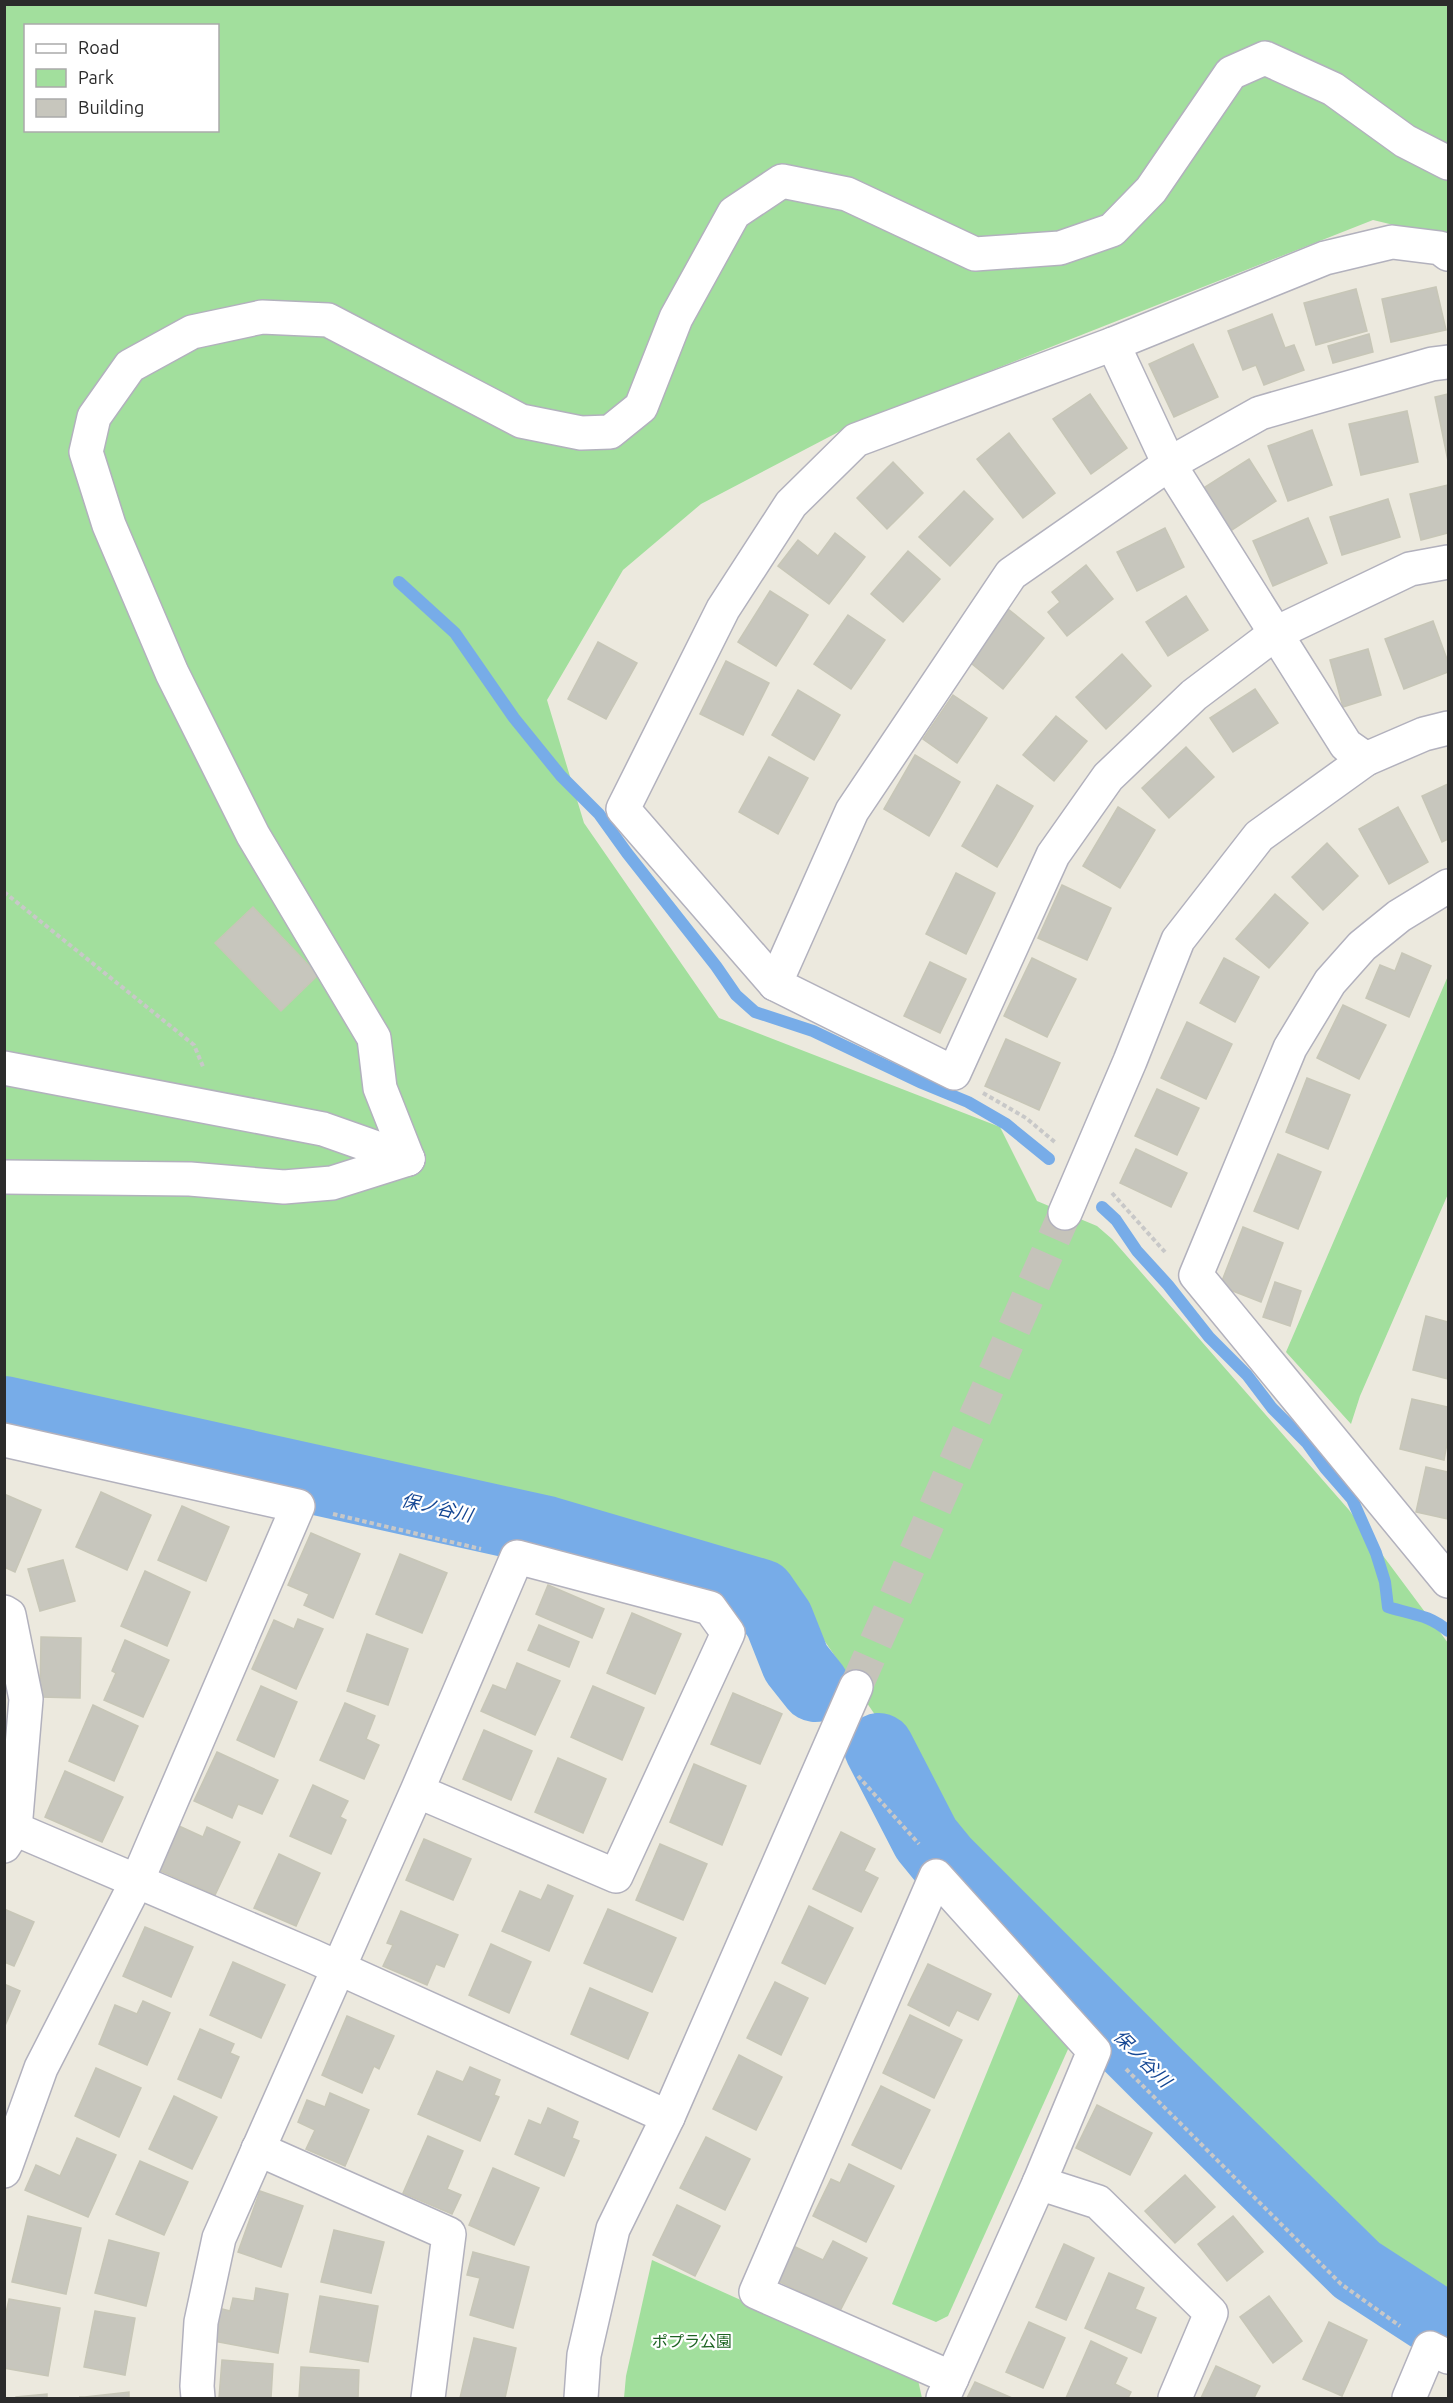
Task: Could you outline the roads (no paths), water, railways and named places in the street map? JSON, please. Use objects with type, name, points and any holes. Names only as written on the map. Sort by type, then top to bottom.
[{"type":"street","points":[[408,1159],[380,1088],[374,1038],[253,835],[172,673],[109,525],[86,452],[94,417],[130,366],[192,332],[262,317],[328,320],[521,421],[581,433],[610,432],[641,407],[676,318],[734,213],[782,181],[847,194],[975,254],[1060,248],[1112,230],[1151,190],[1231,73],[1265,58],[1333,90],[1405,141],[1449,163]]},
{"type":"street","points":[[1449,254],[1440,248],[1392,242],[1324,258],[1113,344],[856,440],[791,504],[723,609],[623,809],[774,984],[954,1073],[1053,855],[1108,777],[1194,695],[1275,633],[1410,569],[1449,562]]},
{"type":"street","points":[[1113,344],[1169,464],[1346,745],[1365,759]]},
{"type":"street","points":[[774,984],[852,811],[1011,574],[1169,464],[1260,413],[1432,364],[1449,362]]},
{"type":"street","points":[[1065,1213],[1130,1061],[1178,939],[1259,836],[1365,759],[1424,734],[1449,728]]},
{"type":"street","points":[[1449,886],[1399,916],[1362,946],[1330,982],[1290,1048],[1196,1275],[1449,1581]]},
{"type":"street","points":[[4,1068],[323,1129],[408,1159]]},
{"type":"street","points":[[4,1177],[190,1179],[284,1187],[332,1182],[408,1159]]},
{"type":"street","points":[[4,1440],[298,1506],[137,1881],[41,2068],[4,2170]]},
{"type":"street","points":[[198,2398],[196,2386],[201,2322],[219,2238],[417,1791],[517,1557],[710,1608],[728,1633],[616,1876],[417,1791]]},
{"type":"street","points":[[4,1612],[9,1615],[26,1699],[10,1838],[137,1881],[338,1967],[668,2117]]},
{"type":"street","points":[[581,2398],[584,2355],[613,2229],[668,2117],[856,1687]]},
{"type":"street","points":[[936,1876],[1094,2051],[1039,2183],[947,2388],[756,2292],[936,1876]]},
{"type":"street","points":[[258,2149],[449,2234],[428,2398]]},
{"type":"street","points":[[1039,2183],[1098,2202],[1211,2313],[1175,2398]]},
{"type":"street","points":[[1408,2398],[1439,2352]]},
{"type":"waterway","points":[[399,582],[455,633],[514,718],[561,776],[599,814],[736,995],[755,1012],[813,1031],[922,1083],[968,1102],[1006,1124],[1049,1159]]},
{"type":"waterway","points":[[1102,1207],[1116,1220],[1137,1251],[1168,1285],[1209,1337],[1247,1375],[1272,1408],[1307,1443],[1352,1499],[1376,1553],[1385,1582],[1388,1607],[1427,1618],[1448,1631]]},
{"type":"waterway","name":"保ノ谷川","points":[[4,1411],[547,1531],[761,1594],[779,1620],[796,1663],[815,1687]]},
{"type":"waterway","name":"保ノ谷川","points":[[879,1748],[926,1839],[944,1861],[1357,2270],[1448,2329]]},
{"type":"tunnel","points":[[856,1687],[1065,1213]]},
{"type":"park label","name":"ポプラ公園","points":[[692,2341]]}]
